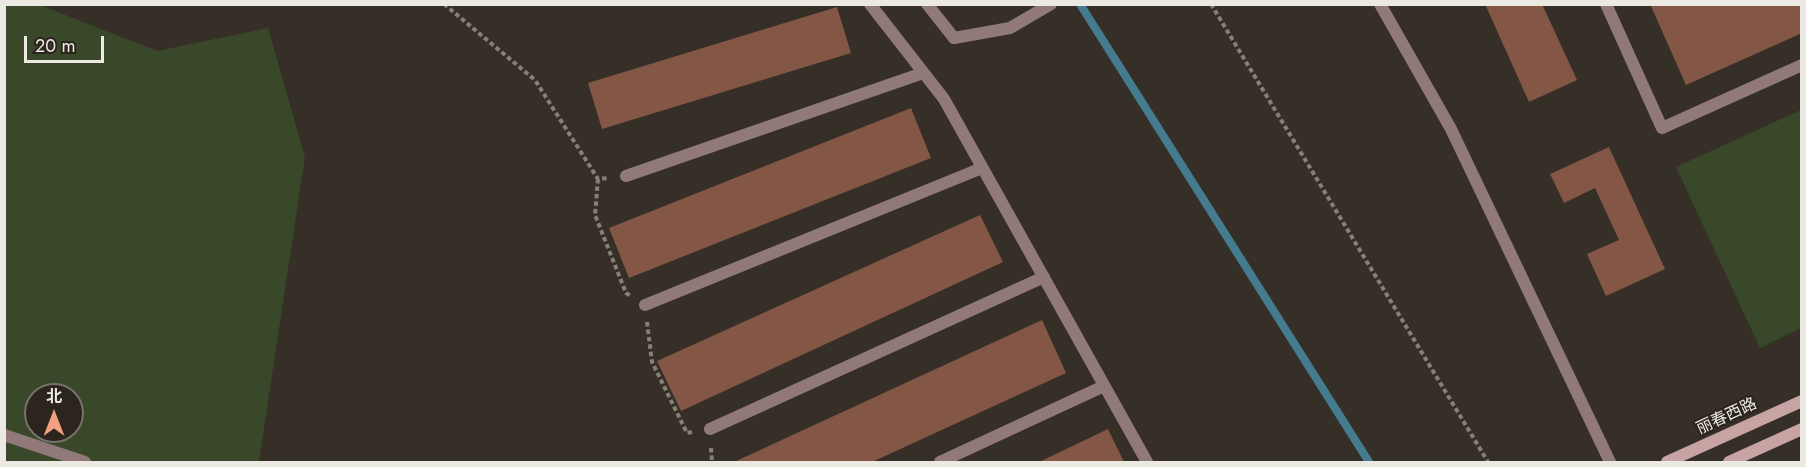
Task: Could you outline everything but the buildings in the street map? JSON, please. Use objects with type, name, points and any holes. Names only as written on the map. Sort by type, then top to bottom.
[{"type":"main road","name":"丽春西路","points":[[1667,462],[1802,401]]},
{"type":"main road","points":[[1730,462],[1802,429]]},
{"type":"street","points":[[870,4],[944,99],[1148,462]]},
{"type":"street","points":[[927,4],[954,38],[1010,28],[1051,4]]},
{"type":"street","points":[[1380,4],[1451,129],[1610,462]]},
{"type":"street","points":[[1606,4],[1662,128],[1802,65]]},
{"type":"street","points":[[626,176],[924,73]]},
{"type":"street","points":[[645,305],[982,168]]},
{"type":"street","points":[[710,429],[1044,277]]},
{"type":"street","points":[[940,462],[1104,386]]},
{"type":"street","points":[[4,435],[85,462]]},
{"type":"path","points":[[444,4],[535,80],[598,179],[595,216],[626,292],[645,305],[652,362],[687,433],[710,429],[712,462]]},
{"type":"path","points":[[1211,4],[1488,462]]},
{"type":"path","points":[[598,179],[626,176]]},
{"type":"green space","points":[[4,5],[40,5],[157,51],[268,28],[305,157],[259,461],[261,462],[5,462]]},
{"type":"green space","points":[[1801,110],[1801,328],[1760,348],[1676,167]]},
{"type":"waterway","points":[[1080,4],[1369,462]]}]
